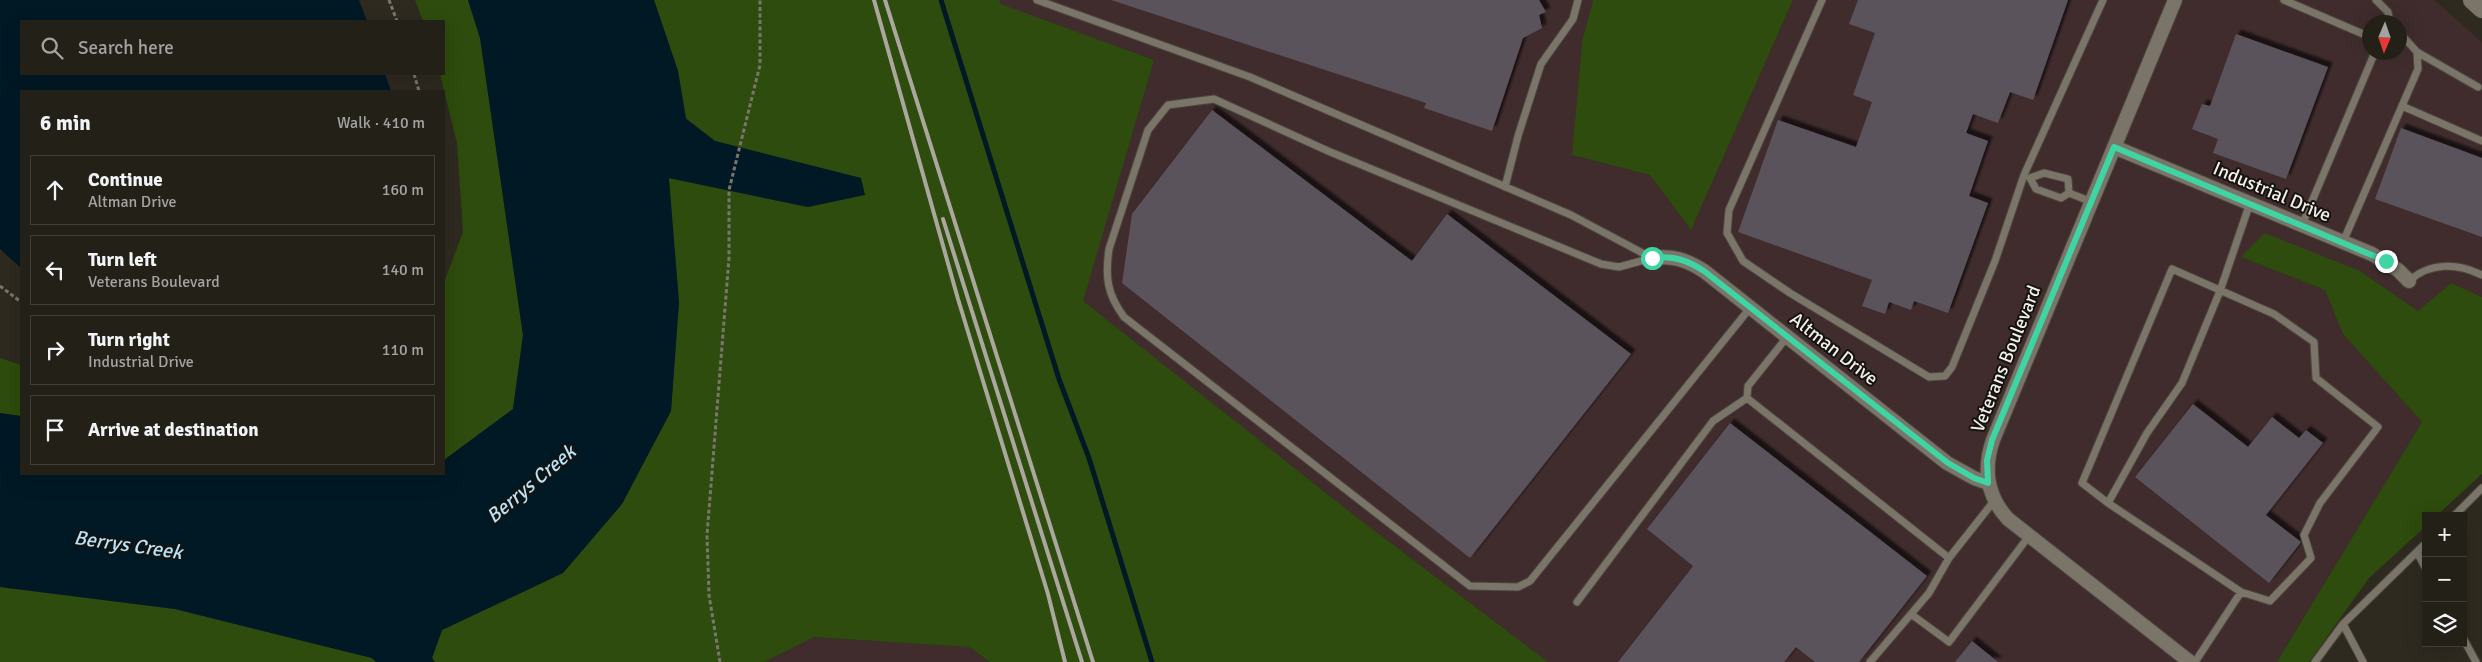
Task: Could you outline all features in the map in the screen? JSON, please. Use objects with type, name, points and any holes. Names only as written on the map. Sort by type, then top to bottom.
[{"type":"street","name":"Veterans Boulevard","points":[[2175,0],[1992,440],[1987,460],[1988,483],[1994,501],[2008,518],[2190,662]]},
{"type":"street","points":[[2472,0],[2482,9]]},
{"type":"street","name":"Industrial Drive","points":[[2114,147],[2386,261],[2409,281]]},
{"type":"street","name":"Altman Drive","points":[[1652,258],[1665,256],[1691,263],[1948,463],[1974,478],[1988,483]]},
{"type":"lane","points":[[1037,0],[1250,77],[1571,216],[1652,258]]},
{"type":"lane","points":[[1505,187],[1518,136],[1541,64],[1573,19],[1578,0]]},
{"type":"lane","points":[[1822,0],[1729,210],[1727,233],[1743,261],[1790,293],[1930,376],[1944,376],[1952,367],[1995,262],[2027,176],[2103,0]]},
{"type":"lane","points":[[2284,0],[2362,33]]},
{"type":"lane","points":[[2376,0],[2389,15]]},
{"type":"lane","points":[[2407,40],[2418,52],[2478,87]]},
{"type":"lane","points":[[2343,242],[2418,69],[2418,52]]},
{"type":"lane","points":[[2302,225],[2372,60]]},
{"type":"lane","points":[[1652,258],[1619,267],[1601,264],[1328,151],[1214,99],[1168,105],[1148,130],[1109,249],[1106,267],[1113,301],[1124,317],[1470,586],[1518,587],[1530,581],[1750,308]]},
{"type":"lane","points":[[2402,106],[2482,141]]},
{"type":"lane","points":[[2027,176],[2044,172],[2068,179],[2069,193]]},
{"type":"lane","points":[[2027,176],[2036,189],[2061,198],[2069,193]]},
{"type":"lane","points":[[2069,193],[2092,202]]},
{"type":"lane","points":[[2108,503],[2146,433],[2182,383],[2220,291],[2250,203]]},
{"type":"lane","points":[[2409,281],[2420,271],[2445,266],[2469,269],[2482,275]]},
{"type":"lane","points":[[2172,269],[2220,291],[2274,314],[2314,342],[2316,378],[2378,427],[2320,503],[2304,535],[2311,558],[2270,601],[2241,592],[2108,503],[2082,483],[2172,269]]},
{"type":"lane","points":[[1747,398],[1748,386],[1788,337]]},
{"type":"lane","points":[[1747,398],[1949,558]]},
{"type":"lane","points":[[1577,602],[1714,421],[1747,398]]},
{"type":"lane","points":[[2458,512],[2482,488]]},
{"type":"lane","points":[[1870,662],[1929,593],[1949,558],[1994,501]]},
{"type":"lane","points":[[1912,614],[1949,642],[2029,536]]},
{"type":"lane","points":[[2314,662],[2343,624],[2422,547]]},
{"type":"lane","points":[[2417,552],[2422,561]]},
{"type":"lane","points":[[2194,662],[2241,592]]},
{"type":"lane","points":[[2343,624],[2363,662]]},
{"type":"lane","points":[[2467,645],[2476,662]]},
{"type":"path","points":[[389,0],[397,20]]},
{"type":"path","points":[[720,662],[709,595],[707,535],[729,268],[729,190],[760,64],[760,0]]},
{"type":"path","points":[[414,75],[419,90]]},
{"type":"path","points":[[0,286],[20,301]]},
{"type":"shaded area","points":[[999,0],[1593,0],[1582,42],[1572,155],[1650,175],[1691,230],[1793,0],[2434,0],[2482,42],[2482,297],[2451,283],[2418,311],[2360,271],[2241,257],[2325,290],[2343,334],[2422,422],[2277,662],[1548,662],[1350,512],[1082,301],[1154,60],[1000,4]]},
{"type":"shaded area","points":[[813,637],[969,647],[990,662],[764,662]]},
{"type":"green space","points":[[415,0],[468,0],[480,38],[523,335],[513,409],[445,459],[445,280],[463,232],[457,143],[440,75],[445,75],[445,20],[423,20]]},
{"type":"green space","points":[[654,0],[999,0],[1001,4],[1154,60],[1083,301],[1350,512],[1548,662],[990,662],[969,647],[814,637],[764,662],[435,662],[432,658],[442,630],[563,573],[622,504],[671,411],[679,302],[668,178],[808,207],[861,178],[715,141],[686,118],[678,71]]},
{"type":"green space","points":[[1593,0],[1793,0],[1691,230],[1650,175],[1572,155],[1582,42]]},
{"type":"green space","points":[[2265,233],[2360,271],[2418,311],[2451,283],[2482,297],[2482,474],[2440,512],[2422,512],[2422,530],[2369,578],[2309,662],[2277,662],[2422,422],[2343,334],[2325,290],[2241,257]]},
{"type":"green space","points":[[0,358],[20,365],[20,416],[0,413]]},
{"type":"green space","points":[[0,587],[175,609],[372,658],[376,662],[0,662]]},
{"type":"water","points":[[0,0],[359,0],[367,20],[20,20],[20,75],[385,75],[391,90],[20,90],[20,267],[0,249]]},
{"type":"water","name":"Berrys Creek","points":[[468,0],[654,0],[678,71],[686,119],[715,141],[861,178],[865,195],[808,207],[669,178],[679,302],[671,411],[622,504],[563,573],[442,630],[432,658],[435,662],[376,662],[372,658],[175,609],[0,587],[0,413],[20,416],[20,475],[445,475],[445,459],[513,409],[523,335],[480,38]]},
{"type":"building","points":[[1111,0],[1539,0],[1546,12],[1539,15],[1542,28],[1523,38],[1492,131],[1424,108],[1426,103]]},
{"type":"building","points":[[1858,0],[2068,0],[2033,100],[2010,92],[1998,123],[1973,114],[1966,133],[1988,141],[1969,196],[1988,203],[1948,313],[1914,301],[1911,310],[1889,302],[1885,314],[1862,306],[1872,280],[1738,232],[1778,120],[1856,147],[1872,102],[1853,95],[1875,33],[1849,24]]},
{"type":"building","points":[[2236,34],[2328,67],[2286,179],[2213,153],[2218,139],[2192,129],[2202,104],[2210,106]]},
{"type":"building","points":[[1212,110],[1412,261],[1447,214],[1631,354],[1470,558],[1122,283],[1132,214]]},
{"type":"building","points":[[2401,128],[2482,158],[2482,237],[2375,199]]},
{"type":"building","points":[[2193,404],[2248,447],[2272,417],[2299,438],[2306,430],[2323,443],[2266,515],[2301,542],[2269,583],[2135,477]]},
{"type":"building","points":[[1730,423],[1927,576],[1859,662],[1815,662],[1796,647],[1784,662],[1618,662],[1693,566],[1647,529]]},
{"type":"building","points":[[1972,641],[1998,662],[1955,662]]},
{"type":"waterway","points":[[941,0],[1059,379],[1089,458],[1152,662]]},
{"type":"railway","points":[[874,0],[958,299],[1048,594],[1065,662]]},
{"type":"railway","points":[[885,0],[1093,662]]},
{"type":"railway","points":[[943,219],[1082,662]]},
{"type":"route","points":[[1652,258],[1665,256],[1678,258],[1704,271],[1948,463],[1974,478],[1988,483],[1987,460],[1992,440],[2114,147],[2386,261]]}]
